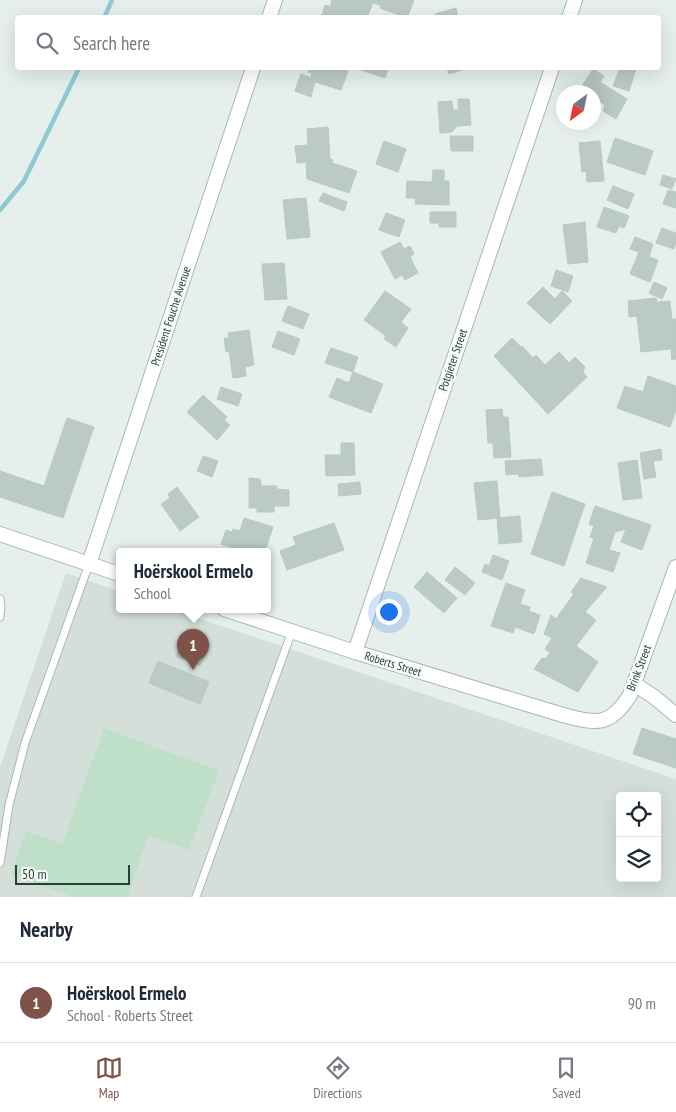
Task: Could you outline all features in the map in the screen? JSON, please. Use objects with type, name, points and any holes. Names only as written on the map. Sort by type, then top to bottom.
[{"type":"street","points":[[271,15],[275,0]]},
{"type":"street","points":[[570,15],[575,0]]},
{"type":"street","name":"President Fouche Avenue","points":[[89,564],[252,70]]},
{"type":"street","name":"Potgieter Street","points":[[355,652],[551,70]]},
{"type":"street","points":[[0,534],[116,573]]},
{"type":"street","name":"Brink Street","points":[[563,715],[584,721],[604,721],[614,715],[624,704],[630,695],[671,596],[676,567]]},
{"type":"street","name":"Roberts Street","points":[[236,613],[355,652],[563,715]]},
{"type":"street","points":[[634,684],[653,696],[676,715]]},
{"type":"lane","points":[[0,863],[9,805],[25,743],[89,564]]},
{"type":"lane","points":[[0,599],[0,617]]},
{"type":"lane","points":[[196,897],[292,631]]},
{"type":"shaded area","points":[[66,573],[116,590],[116,613],[183,613],[676,779],[676,897],[0,897],[0,767]]},
{"type":"green space","points":[[104,728],[219,771],[189,850],[149,835],[127,897],[74,897],[11,875],[26,831],[62,844]]},
{"type":"building","points":[[332,0],[367,0],[373,2],[368,15],[322,15],[325,5],[330,7]]},
{"type":"building","points":[[368,0],[414,0],[408,15],[399,15],[380,8],[381,6]]},
{"type":"building","points":[[456,8],[457,15],[435,15]]},
{"type":"building","points":[[308,70],[348,70],[341,90],[315,82],[311,97],[295,91],[301,74],[311,78],[312,73],[308,72]]},
{"type":"building","points":[[361,70],[387,70],[385,78]]},
{"type":"building","points":[[448,70],[462,70],[449,74]]},
{"type":"building","points":[[592,70],[604,76],[600,82],[627,99],[616,119],[603,111],[605,105],[601,102],[601,85],[583,85]]},
{"type":"building","points":[[619,70],[636,70],[629,91],[613,86]]},
{"type":"building","points":[[458,99],[469,99],[471,125],[457,126],[452,132],[440,133],[438,102],[452,101],[453,110],[458,110]]},
{"type":"building","points":[[328,127],[330,159],[333,160],[332,163],[357,171],[349,193],[307,179],[306,162],[297,163],[295,146],[308,145],[307,129]]},
{"type":"building","points":[[450,136],[473,136],[473,151],[451,151]]},
{"type":"building","points":[[615,138],[653,151],[645,175],[607,162]]},
{"type":"building","points":[[384,141],[406,149],[398,172],[376,164]]},
{"type":"building","points":[[600,141],[604,181],[587,182],[586,171],[582,172],[579,143]]},
{"type":"building","points":[[433,170],[444,170],[444,181],[449,181],[449,205],[415,204],[416,198],[406,198],[407,181],[432,182]]},
{"type":"building","points":[[663,175],[676,179],[672,189],[660,185]]},
{"type":"building","points":[[613,186],[634,194],[628,209],[607,200]]},
{"type":"building","points":[[668,190],[676,192],[676,208],[663,204]]},
{"type":"building","points":[[323,193],[347,202],[344,211],[319,201]]},
{"type":"building","points":[[306,198],[310,237],[287,239],[283,200]]},
{"type":"building","points":[[604,207],[629,216],[624,228],[619,226],[616,233],[597,227]]},
{"type":"building","points":[[430,212],[456,212],[456,227],[439,227],[439,223],[430,223]]},
{"type":"building","points":[[386,213],[405,220],[399,237],[379,230]]},
{"type":"building","points":[[585,222],[588,262],[568,264],[563,225]]},
{"type":"building","points":[[662,228],[676,233],[674,249],[656,243]]},
{"type":"building","points":[[635,237],[653,244],[649,257],[658,260],[650,282],[630,274],[639,252],[630,249]]},
{"type":"building","points":[[400,242],[404,249],[410,246],[414,254],[410,257],[418,273],[405,280],[402,275],[395,279],[381,252]]},
{"type":"building","points":[[284,263],[287,299],[265,300],[262,264]]},
{"type":"building","points":[[556,270],[573,276],[568,292],[551,286]]},
{"type":"building","points":[[654,282],[667,288],[662,299],[649,293]]},
{"type":"building","points":[[543,287],[555,299],[562,291],[572,301],[550,324],[527,303]]},
{"type":"building","points":[[385,291],[411,309],[401,322],[408,328],[396,347],[384,339],[386,336],[364,320]]},
{"type":"building","points":[[656,298],[657,302],[670,301],[672,319],[676,319],[676,359],[672,360],[671,349],[641,352],[637,316],[629,317],[628,301]]},
{"type":"building","points":[[288,306],[309,314],[303,329],[282,321]]},
{"type":"building","points":[[249,330],[254,365],[245,367],[246,376],[233,378],[229,351],[226,352],[224,338],[229,338],[228,333]]},
{"type":"building","points":[[278,331],[300,339],[294,355],[272,347]]},
{"type":"building","points":[[512,338],[533,358],[536,355],[545,365],[559,352],[569,363],[575,357],[585,367],[583,372],[587,377],[548,414],[494,356]]},
{"type":"building","points":[[331,348],[358,357],[353,372],[325,363]]},
{"type":"building","points":[[353,372],[383,384],[371,413],[329,397],[337,378],[349,383]]},
{"type":"building","points":[[648,376],[676,386],[676,410],[670,427],[617,408],[625,386],[643,392]]},
{"type":"building","points":[[221,387],[242,394],[238,406],[217,399]]},
{"type":"building","points":[[203,395],[227,417],[224,420],[230,425],[217,440],[187,412]]},
{"type":"building","points":[[502,409],[503,417],[508,417],[511,457],[494,458],[493,443],[488,443],[486,410]]},
{"type":"building","points":[[67,418],[94,427],[63,518],[0,497],[0,471],[44,486]]},
{"type":"building","points":[[341,443],[354,443],[355,475],[326,476],[325,455],[341,455]]},
{"type":"building","points":[[661,449],[662,460],[653,461],[656,477],[644,479],[640,453]]},
{"type":"building","points":[[203,456],[218,461],[212,477],[197,471]]},
{"type":"building","points":[[541,459],[543,475],[519,477],[519,474],[506,475],[505,461]]},
{"type":"building","points":[[637,460],[642,498],[623,500],[618,463]]},
{"type":"building","points":[[249,478],[260,479],[261,486],[277,486],[277,489],[289,490],[289,506],[274,506],[274,512],[257,512],[257,508],[249,508]]},
{"type":"building","points":[[497,481],[500,518],[478,520],[474,483]]},
{"type":"building","points":[[360,482],[361,494],[339,496],[338,484]]},
{"type":"building","points":[[177,487],[199,517],[180,531],[161,504],[170,498],[168,494]]},
{"type":"building","points":[[552,492],[585,504],[564,566],[531,554]]},
{"type":"building","points":[[595,506],[651,525],[642,550],[621,542],[626,529],[615,532],[609,550],[620,553],[613,572],[586,563],[594,538],[590,537],[594,526],[589,524]]},
{"type":"building","points":[[520,516],[522,542],[499,544],[497,518]]},
{"type":"building","points":[[244,518],[273,527],[266,548],[234,548],[221,544],[226,530],[232,532],[233,529],[240,531]]},
{"type":"building","points":[[334,523],[344,550],[287,570],[280,551],[296,545],[293,537]]},
{"type":"building","points":[[493,555],[509,561],[502,580],[482,572],[485,564],[489,566]]},
{"type":"building","points":[[455,567],[475,583],[465,595],[445,580]]},
{"type":"building","points":[[427,572],[457,598],[444,613],[414,587]]},
{"type":"building","points":[[581,578],[607,587],[585,612],[596,620],[576,646],[598,662],[578,692],[534,669],[542,658],[545,659],[550,653],[545,649],[552,638],[544,634],[551,615],[556,619],[574,594],[571,592]]},
{"type":"building","points":[[506,583],[525,590],[520,604],[530,607],[529,611],[540,615],[534,634],[515,627],[513,633],[491,626]]},
{"type":"building","points":[[186,633],[210,643],[200,666],[176,656]]},
{"type":"building","points":[[158,661],[209,682],[200,704],[149,683]]},
{"type":"building","points":[[642,728],[676,739],[676,768],[633,754]]},
{"type":"waterway","points":[[105,15],[112,0]]},
{"type":"waterway","points":[[0,210],[24,181],[78,70]]},
{"type":"place","name":"Hoërskool Ermelo","points":[[193,670]]}]
